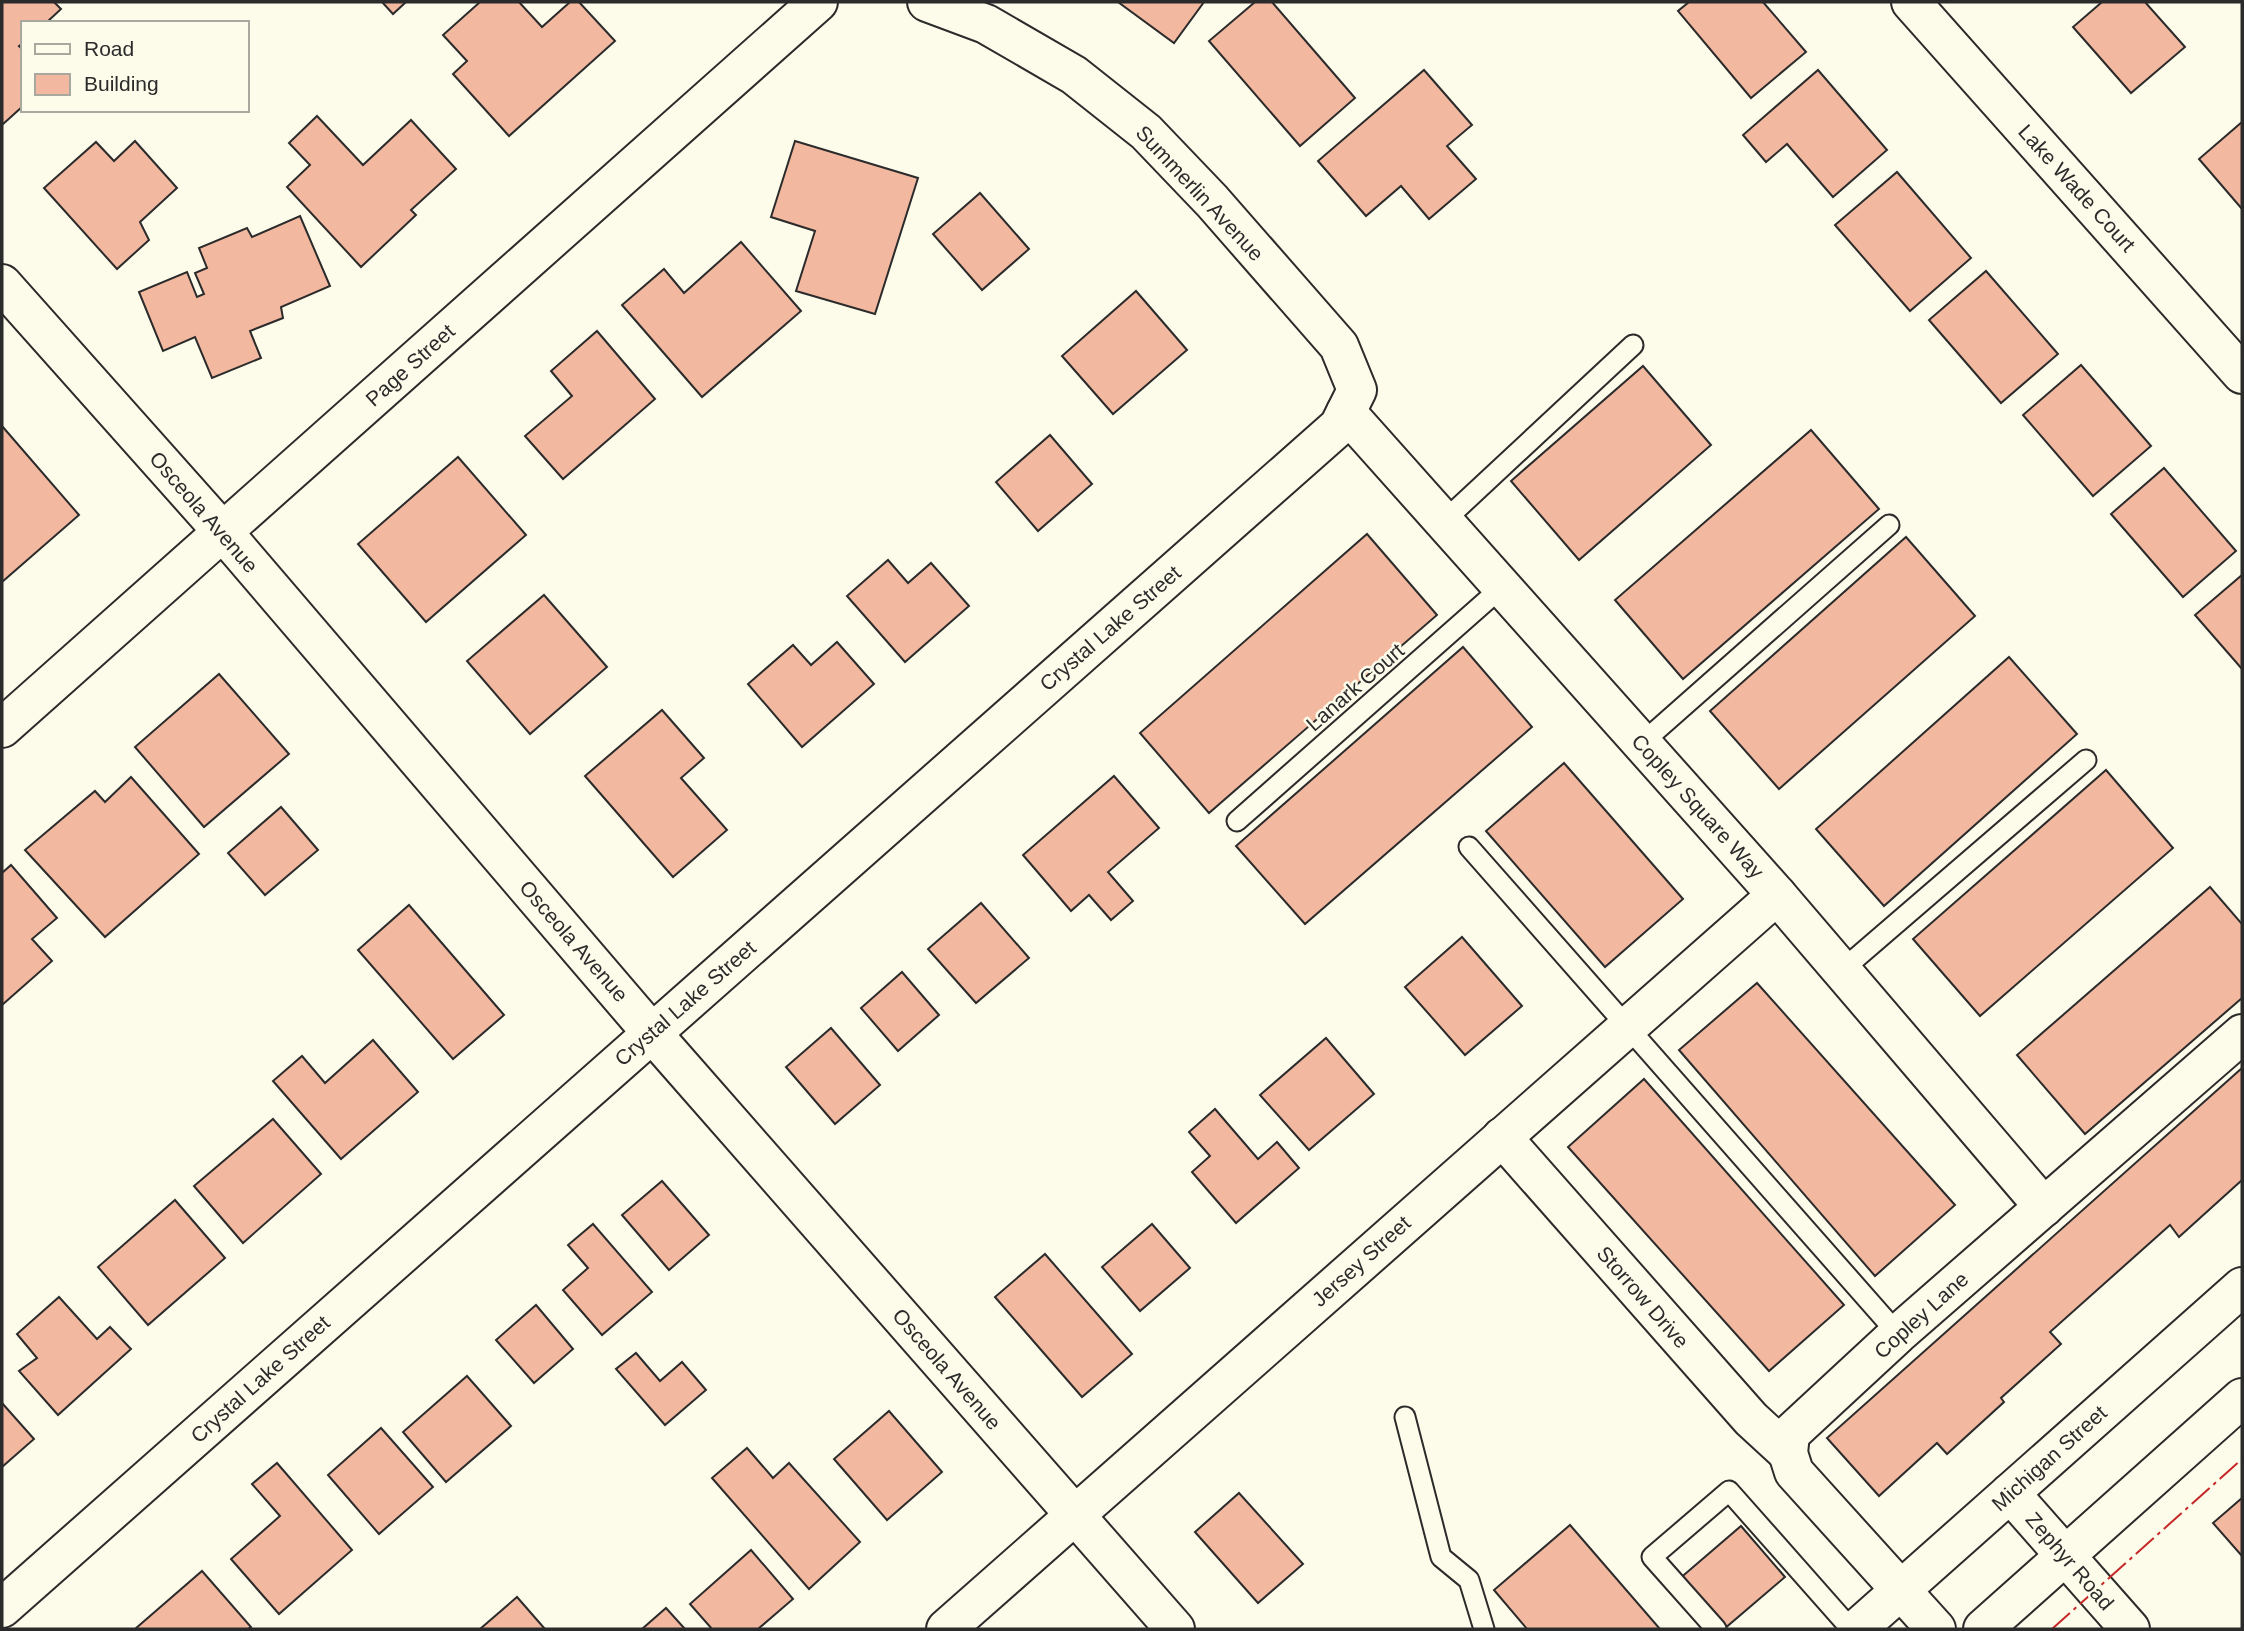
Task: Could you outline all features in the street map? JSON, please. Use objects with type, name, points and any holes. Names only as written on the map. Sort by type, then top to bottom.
[{"type":"street","name":"Page Street","points":[[2,728],[818,2]]},
{"type":"street","name":"Summerlin Avenue","points":[[927,2],[986,24],[1063,69],[1146,132],[1212,201],[1339,346],[1352,401]]},
{"type":"street","name":"Lake Wade Court","points":[[1911,2],[2242,374]]},
{"type":"street","name":"Osceola Avenue","points":[[2,284],[223,532],[651,1032],[1175,1629]]},
{"type":"street","name":"Copley Square Way","points":[[1352,401],[1444,521],[1777,895],[2044,1207]]},
{"type":"street","name":"Crystal Lake Street","points":[[2,1608],[1339,426],[1352,401]]},
{"type":"street","name":"Jersey Street","points":[[946,1629],[1777,895]]},
{"type":"street","name":"Copley Lane","points":[[1788,1453],[1790,1434],[1898,1334],[2242,1034]]},
{"type":"street","name":"Storrow Drive","points":[[1502,1137],[1751,1419],[1788,1453]]},
{"type":"street","name":"Michigan Street","points":[[1857,1629],[2242,1287]]},
{"type":"street","points":[[1983,1629],[2242,1398]]},
{"type":"street","points":[[1788,1453],[1794,1472],[1936,1629]]},
{"type":"street","name":"Zephyr Road","points":[[2010,1493],[2130,1629]]},
{"type":"lane","points":[[1444,521],[1633,345]]},
{"type":"lane","points":[[1642,743],[1889,525]]},
{"type":"lane","name":"Lanark Court","points":[[1237,821],[1502,587]]},
{"type":"lane","points":[[1842,971],[2086,760]]},
{"type":"lane","points":[[1469,847],[1898,1334]]},
{"type":"lane","points":[[1405,1417],[1441,1557],[1469,1580],[1484,1629]]},
{"type":"lane","points":[[1716,1629],[1652,1557],[1729,1491],[1851,1629]]},
{"type":"building","points":[[2,2],[54,2],[61,9],[48,21],[21,21],[21,108],[2,125]]},
{"type":"building","points":[[382,2],[406,2],[393,14]]},
{"type":"building","points":[[480,2],[519,2],[542,27],[570,2],[579,2],[615,41],[509,136],[453,74],[467,61],[443,35]]},
{"type":"building","points":[[1118,2],[1204,2],[1174,43]]},
{"type":"building","points":[[1255,2],[1272,2],[1355,98],[1300,146],[1209,41]]},
{"type":"building","points":[[1689,2],[1763,2],[1806,52],[1751,98],[1678,11]]},
{"type":"building","points":[[2102,2],[2145,2],[2185,47],[2131,93],[2073,27]]},
{"type":"building","points":[[1424,70],[1472,125],[1447,146],[1476,179],[1429,219],[1401,186],[1366,216],[1318,161]]},
{"type":"building","points":[[1818,70],[1887,150],[1833,197],[1787,144],[1766,162],[1743,135]]},
{"type":"building","points":[[317,116],[363,165],[411,120],[456,169],[411,210],[416,215],[361,267],[287,187],[310,165],[289,143]]},
{"type":"building","points":[[2242,122],[2242,209],[2199,159]]},
{"type":"building","points":[[135,141],[177,188],[140,222],[149,240],[117,269],[44,188],[96,142],[114,161]]},
{"type":"building","points":[[795,141],[918,178],[875,314],[796,291],[815,231],[771,217]]},
{"type":"building","points":[[1897,172],[1971,258],[1910,311],[1835,225]]},
{"type":"building","points":[[980,193],[1029,249],[982,290],[933,234]]},
{"type":"building","points":[[300,216],[330,286],[281,307],[283,318],[250,331],[261,358],[212,378],[195,337],[163,351],[139,292],[187,272],[197,297],[204,294],[195,273],[207,268],[199,248],[247,228],[252,237]]},
{"type":"building","points":[[741,242],[801,311],[702,397],[622,305],[664,269],[684,293]]},
{"type":"building","points":[[1986,271],[2058,354],[2001,403],[1929,320]]},
{"type":"building","points":[[1136,291],[1187,350],[1113,414],[1062,356]]},
{"type":"building","points":[[597,331],[655,399],[563,479],[525,436],[572,396],[551,371]]},
{"type":"building","points":[[2081,365],[2151,446],[2093,496],[2023,415]]},
{"type":"building","points":[[1643,366],[1711,445],[1579,560],[1511,481]]},
{"type":"building","points":[[2,426],[79,515],[2,582]]},
{"type":"building","points":[[1811,430],[1879,509],[1683,679],[1615,600]]},
{"type":"building","points":[[1050,435],[1092,484],[1038,531],[996,482]]},
{"type":"building","points":[[458,457],[526,535],[426,622],[358,544]]},
{"type":"building","points":[[2164,468],[2236,551],[2183,597],[2111,514]]},
{"type":"building","points":[[1367,534],[1437,615],[1209,813],[1140,733]]},
{"type":"building","points":[[1906,537],[1975,616],[1779,789],[1710,711]]},
{"type":"building","points":[[888,560],[908,583],[931,563],[969,606],[905,662],[847,596]]},
{"type":"building","points":[[2242,575],[2242,669],[2195,615]]},
{"type":"building","points":[[544,595],[607,667],[530,734],[467,661]]},
{"type":"building","points":[[837,642],[874,684],[802,747],[748,684],[793,645],[811,665]]},
{"type":"building","points":[[1463,647],[1532,727],[1305,924],[1236,846]]},
{"type":"building","points":[[2009,657],[2077,734],[1884,906],[1816,829]]},
{"type":"building","points":[[219,674],[289,754],[204,827],[135,747]]},
{"type":"building","points":[[662,710],[704,758],[681,778],[727,830],[673,877],[585,776]]},
{"type":"building","points":[[1564,763],[1683,899],[1605,967],[1486,831]]},
{"type":"building","points":[[2106,770],[2173,848],[1980,1016],[1913,939]]},
{"type":"building","points":[[1114,776],[1159,828],[1108,872],[1133,901],[1111,920],[1089,895],[1071,911],[1023,855]]},
{"type":"building","points":[[131,777],[199,854],[105,937],[25,850],[95,791],[105,802]]},
{"type":"building","points":[[281,807],[318,850],[265,895],[228,853]]},
{"type":"building","points":[[11,865],[57,918],[32,939],[52,961],[2,1005],[2,873]]},
{"type":"building","points":[[2210,887],[2242,924],[2242,998],[2085,1134],[2017,1055]]},
{"type":"building","points":[[981,903],[1029,958],[976,1003],[928,949]]},
{"type":"building","points":[[409,905],[504,1015],[453,1059],[358,950]]},
{"type":"building","points":[[1462,937],[1522,1006],[1465,1055],[1405,987]]},
{"type":"building","points":[[902,972],[939,1015],[898,1051],[861,1008]]},
{"type":"building","points":[[1757,983],[1955,1205],[1875,1276],[1679,1050]]},
{"type":"building","points":[[831,1028],[880,1085],[835,1124],[786,1067]]},
{"type":"building","points":[[1326,1038],[1374,1094],[1309,1150],[1260,1095]]},
{"type":"building","points":[[373,1040],[418,1092],[341,1159],[273,1081],[302,1056],[325,1083]]},
{"type":"building","points":[[2242,1068],[2242,1180],[2179,1237],[2170,1225],[2050,1332],[2061,1344],[2001,1398],[2004,1402],[1947,1454],[1937,1443],[1879,1496],[1827,1438]]},
{"type":"building","points":[[1644,1079],[1844,1305],[1769,1371],[1568,1147]]},
{"type":"building","points":[[1215,1109],[1258,1159],[1277,1142],[1299,1168],[1236,1223],[1192,1172],[1210,1156],[1189,1132]]},
{"type":"building","points":[[273,1119],[321,1174],[243,1243],[194,1186]]},
{"type":"building","points":[[662,1181],[709,1235],[669,1270],[622,1215]]},
{"type":"building","points":[[175,1200],[225,1258],[148,1325],[98,1267]]},
{"type":"building","points":[[593,1224],[652,1292],[602,1335],[563,1290],[588,1268],[568,1245]]},
{"type":"building","points":[[1152,1224],[1190,1268],[1140,1311],[1102,1267]]},
{"type":"building","points":[[1045,1254],[1132,1354],[1082,1397],[995,1297]]},
{"type":"building","points":[[59,1297],[97,1339],[110,1327],[131,1349],[58,1415],[19,1371],[37,1358],[17,1334]]},
{"type":"building","points":[[536,1305],[573,1349],[534,1383],[496,1340]]},
{"type":"building","points":[[636,1353],[660,1381],[682,1362],[706,1390],[665,1425],[616,1369]]},
{"type":"building","points":[[467,1376],[511,1426],[446,1482],[403,1432]]},
{"type":"building","points":[[2,1403],[34,1439],[2,1467]]},
{"type":"building","points":[[889,1411],[942,1472],[887,1520],[834,1459]]},
{"type":"building","points":[[381,1428],[433,1487],[379,1534],[328,1475]]},
{"type":"building","points":[[747,1448],[773,1478],[789,1463],[860,1542],[809,1589],[712,1478]]},
{"type":"building","points":[[277,1463],[352,1550],[279,1614],[231,1559],[280,1516],[252,1484]]},
{"type":"building","points":[[1239,1493],[1303,1564],[1258,1603],[1195,1532]]},
{"type":"building","points":[[2242,1498],[2242,1556],[2213,1523]]},
{"type":"building","points":[[1570,1525],[1660,1629],[1527,1629],[1494,1590]]},
{"type":"building","points":[[1741,1526],[1785,1577],[1724,1629],[1678,1580]]},
{"type":"building","points":[[751,1550],[793,1599],[758,1629],[712,1629],[690,1604]]},
{"type":"building","points":[[202,1571],[251,1627],[135,1629]]},
{"type":"building","points":[[517,1597],[545,1629],[480,1629]]},
{"type":"building","points":[[666,1608],[685,1629],[642,1629]]},
{"type":"power","points":[[2052,1629],[2242,1459]]}]
